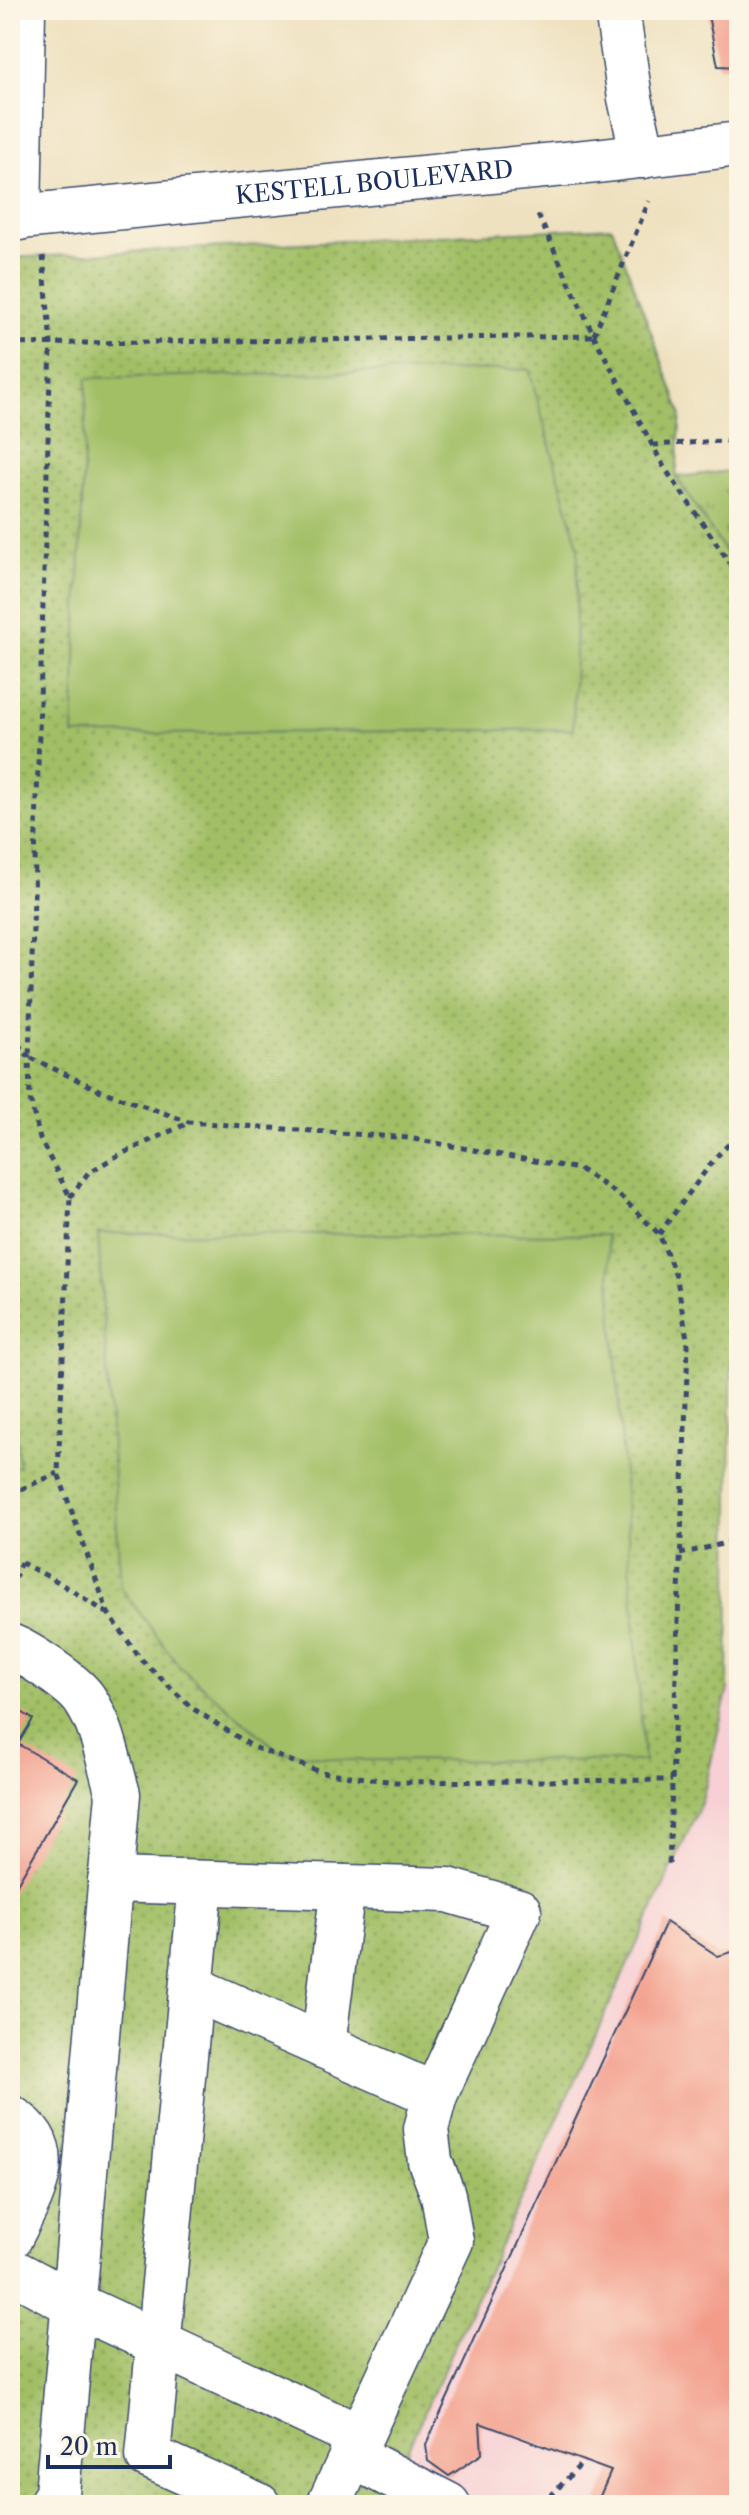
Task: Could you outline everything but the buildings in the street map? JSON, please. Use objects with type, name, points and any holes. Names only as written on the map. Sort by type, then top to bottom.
[{"type":"street","points":[[23,10],[24,229]]},
{"type":"street","points":[[617,10],[630,98],[643,156]]},
{"type":"street","name":"KESTELL BOULEVARD","points":[[24,229],[739,144]]},
{"type":"street","points":[[10,1646],[29,1654],[84,1699],[101,1736],[118,1794],[57,2494],[50,2505]]},
{"type":"street","points":[[110,1880],[448,1890],[519,1911],[435,2095],[426,2129],[430,2161],[443,2195],[451,2241],[329,2505]]},
{"type":"street","points":[[201,1883],[148,2456],[258,2505]]},
{"type":"street","points":[[323,2046],[343,1887]]},
{"type":"street","points":[[192,1988],[435,2095]]},
{"type":"street","points":[[10,2117],[21,2124],[33,2139],[39,2157],[39,2176],[10,2238]]},
{"type":"street","points":[[10,2270],[74,2304],[158,2342],[356,2446],[448,2505]]},
{"type":"path","points":[[594,336],[649,201]]},
{"type":"path","points":[[538,215],[594,336],[664,467],[739,576]]},
{"type":"path","points":[[24,229],[51,344],[30,1099],[40,1139],[70,1197],[58,1473],[108,1613],[140,1658],[192,1708],[253,1747],[321,1772],[395,1782],[672,1780]]},
{"type":"path","points":[[10,344],[594,336]]},
{"type":"path","points":[[653,445],[739,440]]},
{"type":"path","points":[[10,1035],[29,1057],[101,1091],[189,1122],[408,1138],[579,1169],[620,1196],[659,1234],[677,1279],[688,1345],[669,1868]]},
{"type":"path","points":[[70,1197],[88,1173],[189,1122]]},
{"type":"path","points":[[659,1234],[715,1158],[739,1134]]},
{"type":"path","points":[[10,1494],[58,1473]]},
{"type":"path","points":[[680,1554],[739,1540]]},
{"type":"path","points":[[10,1557],[108,1613]]},
{"type":"path","points":[[10,1590],[21,1562]]},
{"type":"path","points":[[542,2505],[584,2461]]},
{"type":"shaded area","points":[[739,1687],[739,2505],[382,2505],[702,1801],[728,1688]]},
{"type":"green space","points":[[612,227],[681,413],[676,477],[739,573],[739,1207],[733,1216],[728,1688],[702,1801],[382,2505],[10,2505],[10,258]]},
{"type":"green space","points":[[529,369],[578,546],[573,729],[73,735],[87,378]]},
{"type":"green space","points":[[739,470],[739,573],[676,477]]},
{"type":"green space","points":[[98,1233],[607,1235],[644,1761],[342,1760],[279,1751],[181,1668],[121,1588]]},
{"type":"green space","points":[[10,1333],[19,1467],[10,1467]]}]
